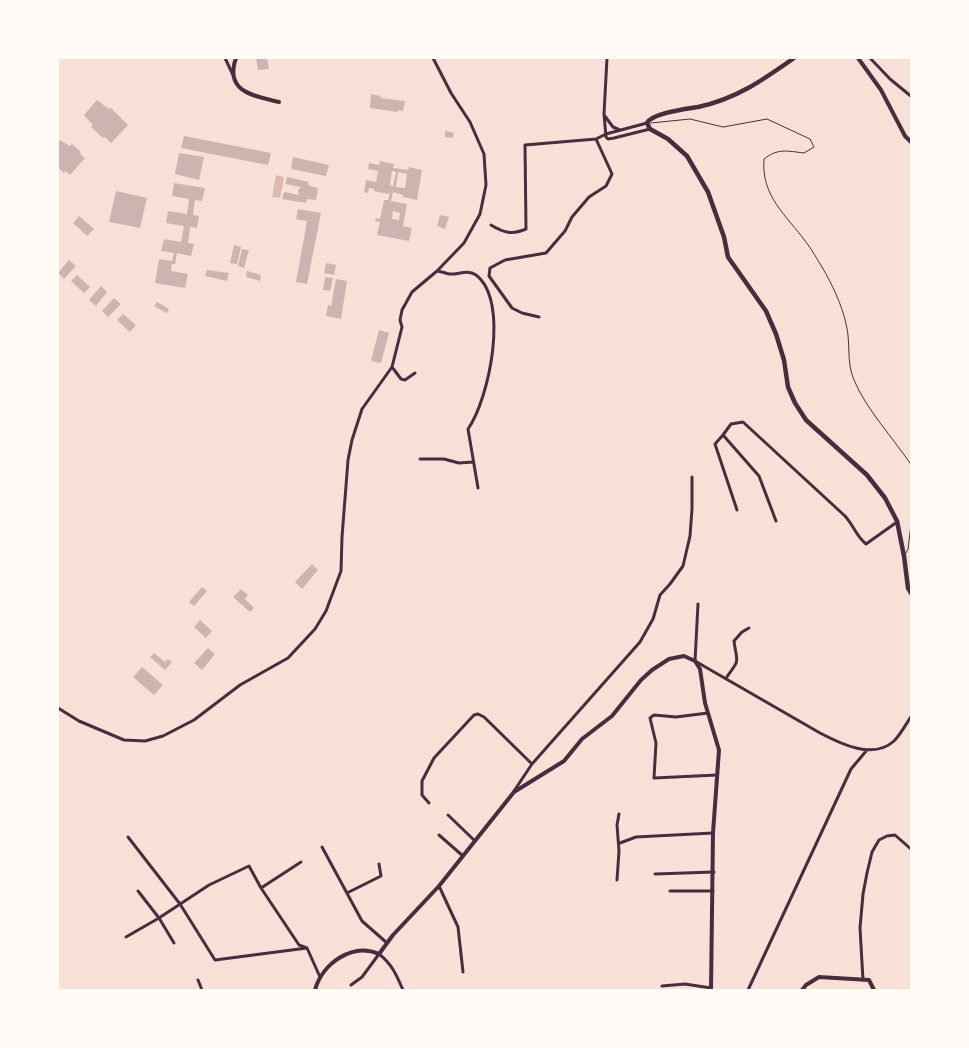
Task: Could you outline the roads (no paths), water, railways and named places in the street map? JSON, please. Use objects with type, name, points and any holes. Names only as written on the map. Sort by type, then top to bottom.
[{"type":"main road","points":[[794,58],[758,84],[717,102],[665,113],[650,119],[647,123],[650,129],[668,139],[687,156],[708,192],[724,237],[728,257],[766,311],[776,334],[784,360],[788,387],[795,403],[806,420],[868,475],[885,498],[897,521],[908,588],[912,595]]},
{"type":"street","points":[[225,58],[238,84],[245,92],[252,96],[279,102]]},
{"type":"street","points":[[234,76],[236,58]]},
{"type":"street","points":[[58,708],[79,722],[124,740],[145,741],[163,736],[194,720],[240,685],[274,667],[292,654],[315,629],[326,611],[340,576],[348,460],[362,409],[392,367],[402,328],[400,320],[402,310],[412,292],[437,271],[464,243],[480,214],[486,185],[484,154],[470,122],[451,93],[433,58]]},
{"type":"street","points":[[607,58],[604,114],[608,139],[650,129]]},
{"type":"street","points":[[858,58],[881,90],[904,136],[912,143]]},
{"type":"street","points":[[870,58],[890,79],[912,96]]},
{"type":"street","points":[[604,114],[613,127],[622,130]]},
{"type":"street","points":[[491,225],[505,233],[516,233],[526,229],[526,145],[596,139],[606,134],[647,123]]},
{"type":"street","points":[[539,317],[522,313],[512,308],[489,276],[490,268],[506,260],[546,253],[565,231],[572,218],[589,197],[606,186],[612,174],[596,139]]},
{"type":"street","points":[[437,271],[451,274],[466,272],[475,275],[484,285],[491,298],[495,336],[491,360],[476,418],[468,429],[478,488]]},
{"type":"street","points":[[392,367],[405,380],[415,373]]},
{"type":"street","points":[[737,510],[715,444],[731,424],[743,422],[845,516],[853,524],[858,538],[866,544],[876,539],[884,530],[897,521]]},
{"type":"street","points":[[723,435],[759,476],[776,521]]},
{"type":"street","points":[[420,459],[444,459],[458,463],[473,462]]},
{"type":"street","points":[[351,985],[362,977],[387,943],[439,886],[514,792],[532,764],[640,642],[653,619],[660,595],[683,566],[690,536],[692,477]]},
{"type":"street","points":[[662,986],[685,984],[711,989],[713,833],[719,750],[708,713],[700,669],[695,661],[698,604]]},
{"type":"street","points":[[726,678],[737,664],[738,656],[734,641],[742,632],[749,628]]},
{"type":"street","points":[[514,792],[564,761],[582,739],[612,716],[641,680],[652,670],[676,656],[684,656],[695,661],[820,733],[837,741],[867,750],[879,750],[893,741],[912,715]]},
{"type":"street","points":[[708,713],[676,717],[654,715],[650,718],[656,743],[654,778],[717,775]]},
{"type":"street","points":[[429,803],[422,796],[422,781],[434,758],[474,714],[484,717],[532,764]]},
{"type":"street","points":[[748,990],[851,769],[867,750]]},
{"type":"street","points":[[617,880],[620,843],[617,825],[619,814]]},
{"type":"street","points":[[448,815],[475,841]]},
{"type":"street","points":[[620,843],[636,838],[713,833]]},
{"type":"street","points":[[439,835],[463,856]]},
{"type":"street","points":[[863,980],[860,928],[861,910],[875,844],[883,837],[895,836],[912,850]]},
{"type":"street","points":[[128,837],[180,904],[215,960],[307,948]]},
{"type":"street","points":[[322,847],[362,921],[387,943]]},
{"type":"street","points":[[261,888],[301,862]]},
{"type":"street","points":[[347,893],[381,876],[379,864]]},
{"type":"street","points":[[126,937],[159,918],[208,885],[249,866],[261,888],[299,945],[307,948],[320,977]]},
{"type":"street","points":[[655,874],[714,872]]},
{"type":"street","points":[[439,886],[458,927],[463,972]]},
{"type":"street","points":[[138,891],[159,918],[174,943]]},
{"type":"street","points":[[670,891],[713,891]]},
{"type":"street","points":[[315,990],[320,977],[330,965],[352,952],[360,950],[379,954],[387,960],[395,971],[403,990]]},
{"type":"street","points":[[802,990],[806,985],[819,977],[869,980],[874,990]]},
{"type":"street","points":[[198,980],[202,990]]},
{"type":"lane","points":[[647,123],[690,119],[723,127],[767,119],[810,140],[814,147],[804,154],[783,150],[773,152],[764,159],[763,173],[777,208],[806,242],[824,270],[837,298],[847,325],[848,355],[853,380],[912,466]]},
{"type":"lane","points":[[904,556],[908,549],[912,516]]}]
